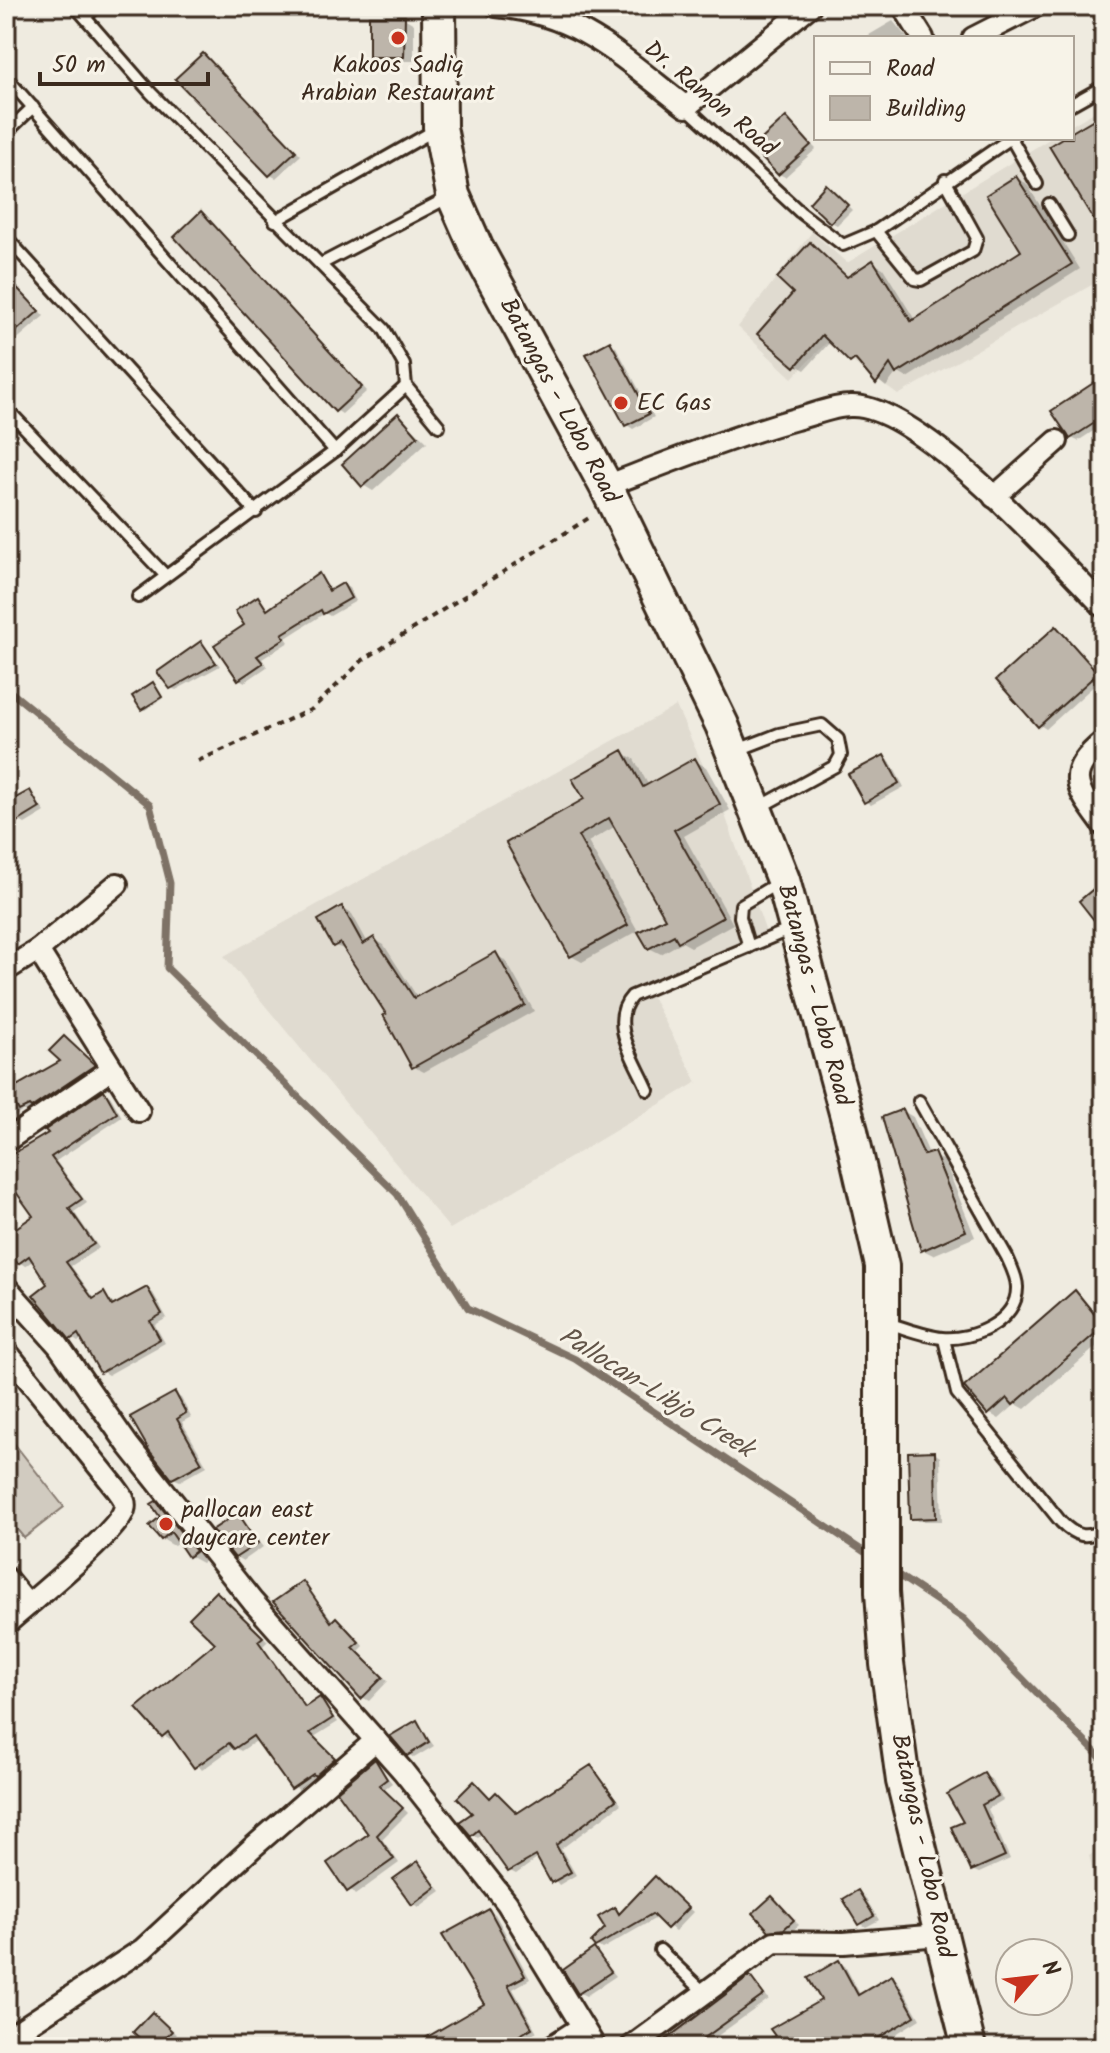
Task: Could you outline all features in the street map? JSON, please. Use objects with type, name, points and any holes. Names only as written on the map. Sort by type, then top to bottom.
[{"type":"main road","name":"Batangas - Lobo Road","points":[[439,6],[440,127],[453,195],[476,247],[610,494],[757,808],[797,927],[872,1213],[882,1266],[882,1592],[887,1664],[903,1781],[969,2047]]},
{"type":"street","name":"Dr. Ramon Road","points":[[496,6],[547,13],[574,26],[686,107]]},
{"type":"street","points":[[686,107],[810,6]]},
{"type":"street","points":[[903,6],[922,36]]},
{"type":"street","points":[[977,36],[1036,6]]},
{"type":"street","points":[[610,494],[742,436],[849,405],[879,409],[914,428],[994,497],[1104,607]]},
{"type":"street","points":[[994,497],[1057,441]]},
{"type":"street","points":[[1104,741],[1079,763],[1078,785],[1104,826]]},
{"type":"street","points":[[6,970],[38,950],[117,884]]},
{"type":"street","points":[[38,950],[139,1111]]},
{"type":"street","points":[[6,1141],[112,1069]]},
{"type":"street","points":[[6,1287],[58,1345],[128,1445],[253,1602],[376,1740],[507,1903],[595,2047]]},
{"type":"street","points":[[6,1351],[116,1488],[125,1506],[116,1523],[6,1624]]},
{"type":"street","points":[[6,1578],[28,1605]]},
{"type":"street","points":[[6,2039],[143,1949],[252,1848],[376,1740]]},
{"type":"street","points":[[631,2047],[774,1942],[844,1943],[940,1935]]},
{"type":"street","points":[[551,2047],[582,2027]]},
{"type":"lane","points":[[75,6],[151,93],[384,329],[404,365],[406,386],[439,426]]},
{"type":"lane","points":[[85,17],[97,6]]},
{"type":"lane","points":[[6,77],[335,451]]},
{"type":"lane","points":[[1074,103],[1104,86]]},
{"type":"lane","points":[[6,133],[33,107]]},
{"type":"lane","name":"Dr. Ramon Road","points":[[686,107],[835,241],[851,244],[876,231]]},
{"type":"lane","points":[[275,221],[440,127]]},
{"type":"lane","points":[[1012,140],[1037,184]]},
{"type":"lane","points":[[945,180],[977,238],[973,251],[921,280],[915,279],[876,231],[992,143]]},
{"type":"lane","points":[[321,264],[453,195]]},
{"type":"lane","points":[[1049,204],[1068,235]]},
{"type":"lane","points":[[6,237],[256,512]]},
{"type":"lane","points":[[138,597],[335,451],[406,386]]},
{"type":"lane","points":[[6,408],[165,575]]},
{"type":"lane","points":[[733,752],[779,734],[822,725],[838,739],[841,755],[835,766],[757,808]]},
{"type":"lane","points":[[749,947],[740,917],[741,905],[783,880]]},
{"type":"lane","points":[[648,1090],[621,1025],[625,1004],[632,996],[797,927]]},
{"type":"lane","points":[[881,1322],[944,1339],[986,1330],[1002,1319],[1016,1302],[1018,1284],[1007,1257],[919,1101]]},
{"type":"lane","points":[[944,1339],[957,1393],[1061,1522],[1073,1534],[1085,1537],[1104,1529]]},
{"type":"lane","points":[[660,1950],[705,1994]]},
{"type":"path","points":[[198,761],[312,709],[363,660],[421,627],[610,494]]},
{"type":"shaded area","points":[[1104,106],[1104,278],[898,395],[826,343],[792,378],[738,327],[812,232],[847,263],[1048,140],[1074,140],[1074,124]]},
{"type":"shaded area","points":[[676,706],[723,809],[769,941],[649,991],[697,1082],[450,1229],[224,956]]},
{"type":"shaded area","points":[[6,1433],[64,1507],[24,1538],[6,1516]]},
{"type":"shaded area","points":[[1104,1846],[1104,1910],[1089,1856]]},
{"type":"building","points":[[369,16],[405,16],[404,57],[369,57]]},
{"type":"building","points":[[203,53],[296,151],[269,176],[175,79]]},
{"type":"building","points":[[1104,113],[1104,237],[1049,146],[1059,140],[1074,140],[1074,131]]},
{"type":"building","points":[[786,117],[811,145],[778,175],[752,148]]},
{"type":"building","points":[[1016,176],[1072,264],[896,374],[890,364],[876,384],[855,359],[850,363],[822,335],[795,367],[757,334],[793,293],[777,278],[810,242],[847,277],[873,260],[911,321],[1021,251],[986,195]]},
{"type":"building","points":[[826,184],[848,205],[830,223],[809,203]]},
{"type":"building","points":[[201,211],[362,387],[335,412],[174,237]]},
{"type":"building","points":[[6,276],[39,311],[6,340]]},
{"type":"building","points":[[610,341],[649,414],[625,426],[586,354]]},
{"type":"building","points":[[1104,376],[1104,417],[1070,439],[1051,411]]},
{"type":"building","points":[[398,413],[418,436],[362,487],[342,464]]},
{"type":"building","points":[[319,573],[329,591],[343,583],[351,598],[323,614],[321,610],[282,634],[285,638],[257,656],[263,663],[238,680],[214,645],[244,625],[235,611],[258,596],[267,610]]},
{"type":"building","points":[[1056,626],[1098,673],[1038,727],[996,680]]},
{"type":"building","points":[[201,641],[216,663],[170,689],[157,672]]},
{"type":"building","points":[[153,682],[162,697],[141,710],[132,696]]},
{"type":"building","points":[[623,750],[643,787],[695,758],[720,804],[674,830],[723,917],[678,942],[674,935],[648,949],[638,932],[665,918],[609,818],[578,836],[628,925],[570,957],[506,843],[584,799],[572,779]]},
{"type":"building","points":[[884,755],[899,783],[864,803],[848,774]]},
{"type":"building","points":[[30,790],[40,808],[17,822],[7,803]]},
{"type":"building","points":[[1104,880],[1104,911],[1094,920],[1079,901]]},
{"type":"building","points":[[342,906],[363,944],[374,937],[414,998],[496,952],[525,1005],[412,1068],[383,1015],[386,1014],[340,943],[333,947],[318,920]]},
{"type":"building","points":[[64,1036],[95,1065],[31,1108],[29,1106],[19,1111],[8,1091],[60,1061],[49,1051]]},
{"type":"building","points":[[104,1090],[117,1113],[51,1157],[82,1199],[69,1208],[94,1244],[66,1262],[93,1299],[104,1292],[112,1306],[147,1287],[162,1314],[150,1321],[160,1339],[100,1373],[78,1334],[70,1340],[33,1295],[47,1284],[29,1256],[18,1264],[6,1247],[6,1235],[33,1216],[6,1178],[6,1158],[48,1133],[45,1130]]},
{"type":"building","points":[[903,1109],[924,1155],[934,1152],[966,1231],[921,1251],[882,1117]]},
{"type":"building","points":[[1075,1290],[1104,1326],[1013,1405],[1007,1398],[988,1415],[964,1387]]},
{"type":"building","points":[[175,1392],[186,1413],[177,1419],[202,1463],[172,1479],[149,1450],[130,1417]]},
{"type":"building","points":[[935,1451],[936,1518],[910,1519],[908,1452]]},
{"type":"building","points":[[156,1501],[196,1551],[188,1557],[171,1532],[161,1540],[149,1526],[160,1517],[151,1504]]},
{"type":"building","points":[[238,1513],[258,1543],[235,1558],[212,1530]]},
{"type":"building","points":[[303,1581],[331,1622],[336,1617],[359,1642],[353,1647],[383,1677],[361,1699],[273,1602]]},
{"type":"building","points":[[216,1591],[263,1637],[258,1641],[305,1707],[320,1697],[333,1718],[310,1733],[335,1758],[315,1776],[313,1774],[291,1789],[253,1736],[234,1749],[229,1743],[194,1768],[168,1732],[162,1737],[136,1708],[215,1643],[189,1618]]},
{"type":"building","points":[[417,1720],[429,1742],[407,1756],[390,1736]]},
{"type":"building","points":[[375,1759],[387,1779],[379,1785],[403,1808],[377,1835],[394,1859],[347,1892],[327,1863],[368,1834],[337,1791]]},
{"type":"building","points":[[591,1765],[616,1800],[556,1845],[571,1872],[551,1883],[536,1856],[508,1872],[478,1830],[471,1836],[459,1822],[472,1813],[457,1798],[474,1781],[490,1798],[496,1792],[517,1813]]},
{"type":"building","points":[[984,1773],[998,1796],[982,1805],[1005,1856],[971,1871],[951,1827],[963,1822],[947,1794]]},
{"type":"building","points":[[418,1861],[436,1887],[412,1905],[393,1879]]},
{"type":"building","points":[[655,1876],[688,1908],[667,1929],[652,1914],[595,1947],[591,1942],[605,1928],[598,1917],[615,1907],[619,1914]]},
{"type":"building","points":[[858,1890],[874,1916],[859,1925],[843,1899]]},
{"type":"building","points":[[772,1896],[794,1920],[784,1929],[769,1931],[753,1913]]},
{"type":"building","points":[[489,1909],[525,1976],[508,1985],[532,2028],[499,2047],[410,2047],[484,2004],[442,1935]]},
{"type":"building","points":[[594,1948],[611,1972],[578,1994],[563,1970]]},
{"type":"building","points":[[839,1960],[858,1995],[892,1975],[915,2016],[863,2047],[754,2047],[775,2036],[770,2029],[821,2000],[808,1978]]},
{"type":"building","points":[[750,1976],[764,1995],[692,2047],[656,2047]]},
{"type":"building","points":[[152,2012],[172,2031],[156,2047],[149,2047],[133,2032]]},
{"type":"waterway","name":"Pallocan-Libjo Creek","points":[[6,688],[150,805],[170,883],[167,968],[397,1194],[468,1308],[575,1359],[872,1557]]},
{"type":"waterway","name":"Pallocan-Libjo Creek","points":[[892,1571],[964,1619],[1104,1761]]},
{"type":"place","name":"Kakoos Sadiq Arabian Restaurant","points":[[398,38]]},
{"type":"place","name":"EC Gas","points":[[621,403]]},
{"type":"place","name":"pallocan east daycare center","points":[[166,1524]]}]
